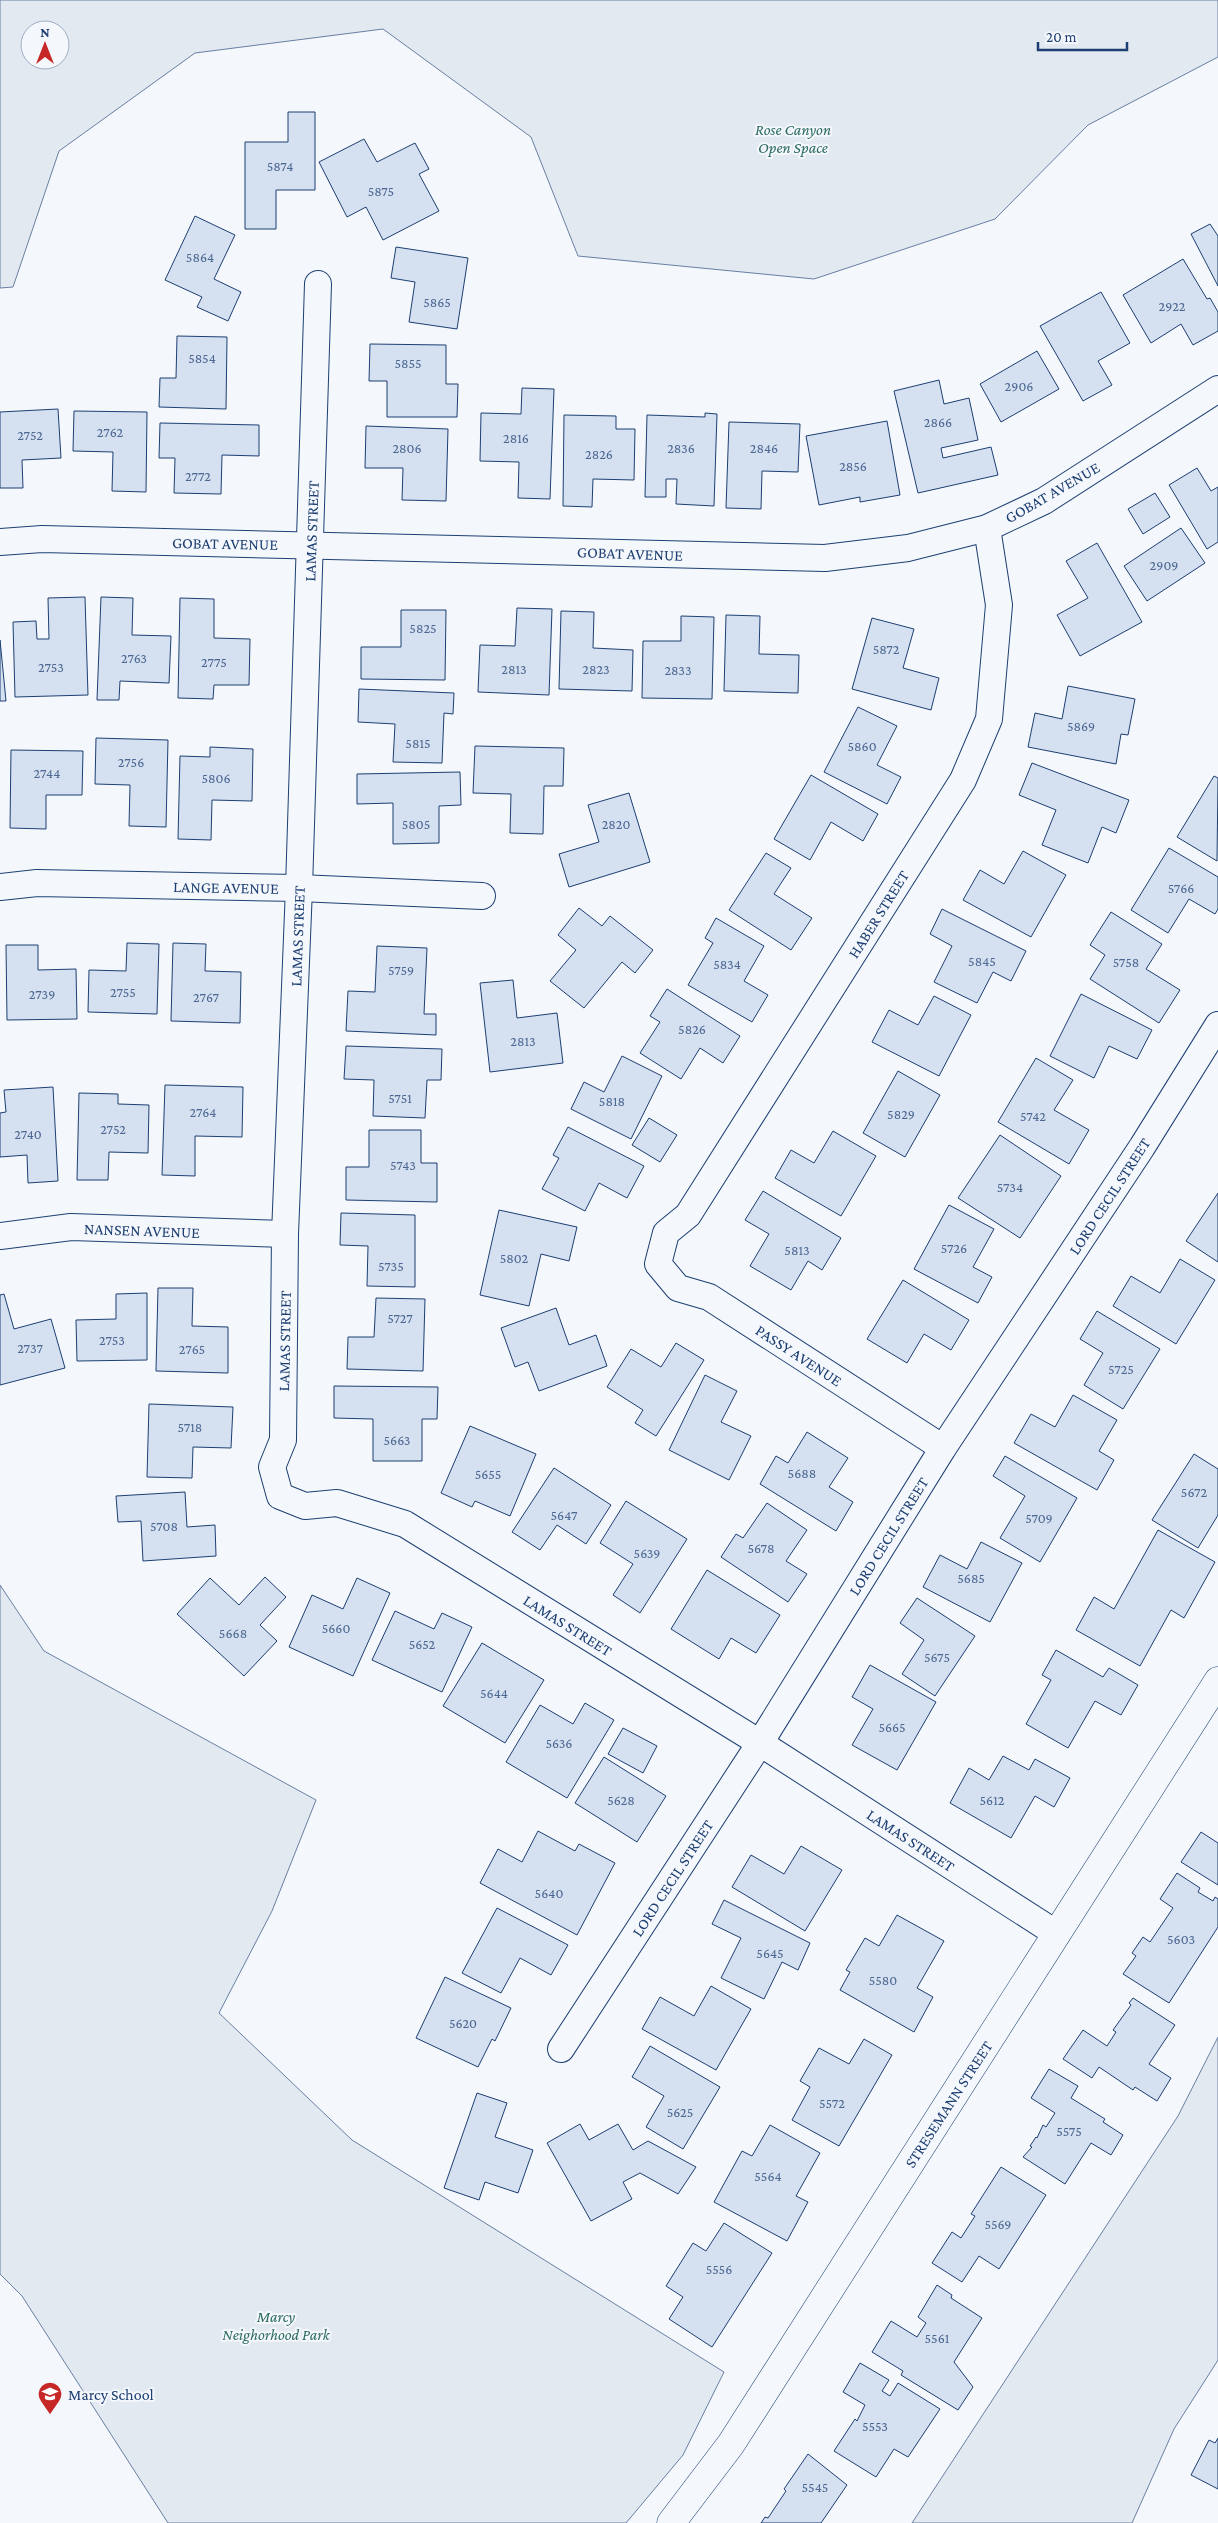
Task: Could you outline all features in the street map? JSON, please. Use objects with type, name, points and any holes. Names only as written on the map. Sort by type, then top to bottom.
[{"type":"street","name":"LAMAS STREET","points":[[318,284],[311,544],[285,1234],[283,1440],[272,1467],[280,1496],[304,1506],[337,1503],[405,1524],[760,1743],[1057,1934]]},
{"type":"street","name":"GOBAT AVENUE","points":[[0,542],[42,539],[311,544],[825,558],[908,548],[987,528],[1044,501],[1218,389]]},
{"type":"street","name":"HABER STREET","points":[[658,1264],[666,1233],[688,1215],[963,780],[989,719],[999,605],[987,528]]},
{"type":"street","name":"LANGE AVENUE","points":[[0,887],[36,882],[299,888],[482,896]]},
{"type":"street","name":"LORD CECIL STREET","points":[[561,2049],[760,1743],[943,1448],[1142,1147],[1218,1025]]},
{"type":"street","name":"NANSEN AVENUE","points":[[0,1236],[71,1228],[285,1234]]},
{"type":"street","name":"PASSY AVENUE","points":[[658,1264],[678,1288],[709,1297],[943,1448]]},
{"type":"street","name":"STRESEMANN STREET","points":[[671,2523],[731,2444],[1218,1681]]},
{"type":"green space","name":"Rose Canyon Open Space","points":[[0,0],[1218,0],[1218,57],[1088,125],[995,219],[814,279],[578,256],[531,137],[383,29],[195,53],[59,151],[13,287],[0,288]]},
{"type":"green space","name":"Marcy Neighorhood Park","points":[[0,1585],[44,1651],[316,1800],[272,1911],[219,2013],[352,2140],[724,2372],[683,2455],[626,2523],[168,2523],[22,2296],[0,2274]]},
{"type":"green space","points":[[1218,2037],[1218,2360],[1174,2429],[1132,2523],[912,2523],[1178,2116]]},
{"type":"building","points":[[288,112],[315,112],[315,190],[276,190],[276,229],[245,229],[245,142],[288,142]]},
{"type":"building","points":[[364,139],[377,162],[415,143],[429,169],[419,174],[439,211],[383,240],[366,207],[347,217],[319,162]]},
{"type":"building","points":[[195,216],[235,235],[214,279],[241,292],[228,321],[197,307],[202,297],[165,280]]},
{"type":"building","points":[[1210,224],[1218,236],[1218,286],[1191,234]]},
{"type":"building","points":[[396,247],[468,258],[457,329],[409,322],[415,282],[391,278]]},
{"type":"building","points":[[1183,259],[1207,299],[1210,298],[1218,312],[1218,331],[1193,345],[1181,324],[1151,343],[1123,295]]},
{"type":"building","points":[[1101,292],[1130,343],[1098,361],[1112,385],[1083,401],[1040,326]]},
{"type":"building","points":[[177,336],[227,337],[226,409],[159,407],[160,378],[176,378]]},
{"type":"building","points":[[370,344],[446,345],[446,384],[458,384],[457,417],[387,417],[387,381],[369,381]]},
{"type":"building","points":[[1037,351],[1059,389],[1001,422],[980,384]]},
{"type":"building","points":[[939,380],[944,404],[969,398],[978,440],[941,448],[943,458],[991,447],[998,475],[918,493],[894,391]]},
{"type":"building","points":[[522,388],[554,389],[550,499],[518,498],[519,462],[480,461],[481,413],[521,414]]},
{"type":"building","points":[[58,409],[61,458],[22,460],[23,488],[0,488],[0,412]]},
{"type":"building","points":[[74,411],[147,412],[146,492],[112,491],[113,452],[73,451]]},
{"type":"building","points":[[705,413],[717,414],[714,506],[676,504],[677,479],[666,479],[666,497],[645,497],[647,415],[705,417]]},
{"type":"building","points":[[564,415],[616,416],[616,429],[635,429],[634,480],[593,479],[592,507],[563,506]]},
{"type":"building","points":[[887,421],[900,495],[860,502],[860,497],[819,505],[806,436]]},
{"type":"building","points":[[729,422],[800,424],[798,472],[762,471],[761,509],[726,508]]},
{"type":"building","points":[[160,423],[259,425],[259,456],[222,455],[221,494],[174,493],[175,458],[159,458]]},
{"type":"building","points":[[366,426],[448,429],[446,501],[402,500],[403,468],[365,468]]},
{"type":"building","points":[[1197,468],[1211,491],[1218,487],[1218,542],[1207,549],[1169,485]]},
{"type":"building","points":[[1155,493],[1170,517],[1143,534],[1128,509]]},
{"type":"building","points":[[1181,528],[1205,563],[1147,601],[1124,566]]},
{"type":"building","points":[[1097,543],[1142,622],[1080,656],[1057,615],[1088,598],[1066,561]]},
{"type":"building","points":[[85,597],[88,695],[15,697],[13,622],[36,621],[37,639],[49,639],[48,598]]},
{"type":"building","points":[[101,597],[133,598],[132,635],[171,636],[169,683],[120,681],[119,700],[97,700]]},
{"type":"building","points":[[180,598],[214,599],[214,638],[250,639],[249,685],[214,685],[213,699],[178,698]]},
{"type":"building","points":[[517,608],[552,609],[549,695],[478,692],[480,645],[515,646]]},
{"type":"building","points":[[401,610],[446,610],[445,680],[361,679],[361,647],[401,647]]},
{"type":"building","points":[[561,611],[594,612],[593,648],[633,650],[632,691],[559,689]]},
{"type":"building","points":[[726,615],[760,616],[759,654],[799,655],[798,693],[724,691]]},
{"type":"building","points":[[681,616],[714,617],[712,699],[642,698],[643,641],[681,641]]},
{"type":"building","points":[[872,618],[914,629],[903,668],[939,678],[931,710],[852,689]]},
{"type":"building","points":[[0,640],[6,701],[0,701]]},
{"type":"building","points":[[1068,686],[1135,699],[1128,735],[1121,734],[1116,764],[1028,747],[1035,713],[1062,719]]},
{"type":"building","points":[[359,689],[454,693],[453,714],[444,713],[442,763],[393,762],[395,724],[358,722]]},
{"type":"building","points":[[858,707],[897,726],[877,765],[901,777],[887,804],[824,772]]},
{"type":"building","points":[[96,738],[168,740],[166,827],[129,826],[130,785],[95,784]]},
{"type":"building","points":[[475,746],[564,748],[563,786],[544,786],[543,834],[510,833],[511,794],[473,793]]},
{"type":"building","points":[[210,747],[253,749],[252,801],[212,800],[211,840],[178,839],[180,756],[210,757]]},
{"type":"building","points":[[11,750],[83,751],[82,795],[46,795],[46,829],[10,828]]},
{"type":"building","points":[[1032,763],[1129,800],[1116,833],[1102,827],[1088,863],[1042,845],[1056,810],[1019,795]]},
{"type":"building","points":[[460,772],[461,805],[439,806],[439,843],[393,844],[393,803],[357,804],[357,774]]},
{"type":"building","points":[[811,775],[878,814],[863,841],[831,822],[810,860],[774,839]]},
{"type":"building","points":[[1214,776],[1218,778],[1217,861],[1177,837]]},
{"type":"building","points":[[629,793],[650,862],[569,887],[559,854],[599,842],[588,805]]},
{"type":"building","points":[[1169,848],[1218,877],[1218,909],[1215,914],[1189,899],[1168,933],[1131,910]]},
{"type":"building","points":[[1023,851],[1066,875],[1031,937],[963,900],[980,870],[1004,884]]},
{"type":"building","points":[[766,853],[791,868],[774,894],[812,918],[791,950],[729,910]]},
{"type":"building","points":[[579,908],[602,926],[610,916],[653,950],[635,973],[622,962],[584,1008],[550,981],[576,950],[558,935]]},
{"type":"building","points":[[942,909],[1026,951],[1011,981],[993,972],[977,1003],[934,982],[952,946],[930,934]]},
{"type":"building","points":[[1111,912],[1162,944],[1146,969],[1180,990],[1159,1023],[1090,979],[1105,955],[1090,945]]},
{"type":"building","points":[[716,918],[764,946],[744,981],[768,995],[752,1022],[688,985],[713,943],[705,938]]},
{"type":"building","points":[[127,943],[159,944],[157,1014],[88,1012],[89,970],[126,971]]},
{"type":"building","points":[[173,943],[206,944],[205,971],[241,972],[240,1023],[171,1021]]},
{"type":"building","points":[[6,945],[38,945],[38,970],[76,969],[77,1019],[7,1020]]},
{"type":"building","points":[[377,946],[427,948],[424,1014],[436,1014],[436,1035],[346,1031],[348,991],[375,992]]},
{"type":"building","points":[[513,980],[517,1018],[557,1013],[563,1063],[490,1072],[480,983]]},
{"type":"building","points":[[667,989],[740,1036],[723,1063],[700,1048],[681,1079],[640,1053],[660,1022],[650,1016]]},
{"type":"building","points":[[1081,994],[1152,1030],[1137,1059],[1109,1046],[1094,1078],[1050,1056]]},
{"type":"building","points":[[934,996],[971,1015],[939,1076],[872,1042],[889,1010],[918,1025]]},
{"type":"building","points":[[346,1046],[442,1049],[441,1080],[427,1080],[425,1118],[373,1116],[374,1080],[344,1079]]},
{"type":"building","points":[[622,1056],[662,1076],[631,1139],[571,1109],[584,1082],[604,1092]]},
{"type":"building","points":[[1036,1058],[1073,1080],[1054,1110],[1089,1130],[1069,1164],[998,1122]]},
{"type":"building","points":[[898,1071],[940,1095],[905,1157],[863,1133]]},
{"type":"building","points":[[165,1085],[243,1087],[242,1137],[195,1136],[195,1176],[162,1175]]},
{"type":"building","points":[[53,1087],[58,1181],[28,1183],[27,1155],[0,1157],[0,1113],[6,1112],[4,1090]]},
{"type":"building","points":[[79,1093],[118,1094],[118,1104],[149,1105],[148,1153],[109,1152],[108,1180],[77,1180]]},
{"type":"building","points":[[649,1118],[677,1135],[660,1162],[632,1145]]},
{"type":"building","points":[[568,1127],[644,1166],[627,1198],[599,1183],[585,1211],[542,1189],[559,1158],[553,1155]]},
{"type":"building","points":[[369,1130],[421,1130],[421,1163],[437,1163],[437,1202],[346,1200],[346,1167],[369,1167]]},
{"type":"building","points":[[833,1131],[876,1156],[841,1216],[775,1178],[791,1150],[814,1163]]},
{"type":"building","points":[[1000,1135],[1061,1176],[1020,1238],[958,1198]]},
{"type":"building","points":[[763,1191],[841,1238],[822,1270],[808,1261],[791,1290],[750,1266],[769,1234],[745,1220]]},
{"type":"building","points":[[1218,1193],[1218,1262],[1186,1241]]},
{"type":"building","points":[[949,1205],[994,1229],[973,1267],[992,1277],[978,1303],[914,1269]]},
{"type":"building","points":[[499,1210],[577,1227],[569,1261],[541,1254],[529,1306],[480,1295]]},
{"type":"building","points":[[341,1213],[415,1215],[415,1287],[367,1286],[368,1246],[340,1245]]},
{"type":"building","points":[[1180,1259],[1215,1280],[1176,1344],[1113,1306],[1131,1276],[1160,1293]]},
{"type":"building","points":[[903,1280],[969,1320],[951,1350],[924,1334],[907,1363],[867,1339]]},
{"type":"building","points":[[158,1288],[193,1288],[192,1326],[228,1327],[228,1373],[156,1371]]},
{"type":"building","points":[[147,1293],[147,1360],[77,1361],[76,1320],[116,1319],[116,1294]]},
{"type":"building","points":[[4,1294],[14,1329],[51,1319],[65,1368],[0,1385],[0,1295]]},
{"type":"building","points":[[376,1298],[425,1299],[423,1371],[347,1369],[348,1337],[374,1337]]},
{"type":"building","points":[[556,1308],[569,1345],[596,1335],[607,1366],[539,1391],[528,1362],[515,1367],[501,1328]]},
{"type":"building","points":[[1097,1311],[1160,1349],[1123,1409],[1084,1385],[1103,1353],[1080,1339]]},
{"type":"building","points":[[676,1343],[704,1360],[656,1436],[635,1423],[643,1410],[607,1387],[631,1349],[661,1367]]},
{"type":"building","points":[[705,1375],[737,1391],[721,1422],[751,1436],[729,1480],[669,1450]]},
{"type":"building","points":[[334,1386],[438,1387],[437,1419],[422,1419],[422,1461],[373,1461],[373,1419],[334,1418]]},
{"type":"building","points":[[1073,1395],[1117,1420],[1099,1451],[1114,1460],[1097,1490],[1014,1443],[1031,1414],[1055,1427]]},
{"type":"building","points":[[149,1404],[233,1407],[231,1448],[193,1447],[192,1478],[147,1477]]},
{"type":"building","points":[[470,1426],[536,1454],[510,1516],[475,1501],[472,1507],[441,1493]]},
{"type":"building","points":[[807,1432],[848,1458],[829,1487],[853,1502],[836,1531],[760,1484],[776,1456],[788,1463]]},
{"type":"building","points":[[1194,1454],[1218,1469],[1218,1515],[1198,1548],[1152,1520]]},
{"type":"building","points":[[1005,1456],[1077,1498],[1040,1562],[1000,1538],[1025,1496],[993,1476]]},
{"type":"building","points":[[554,1468],[611,1505],[586,1544],[557,1525],[540,1550],[512,1532]]},
{"type":"building","points":[[185,1492],[187,1527],[215,1525],[216,1556],[143,1561],[141,1521],[118,1522],[116,1496]]},
{"type":"building","points":[[626,1501],[687,1539],[640,1613],[613,1595],[633,1564],[600,1543]]},
{"type":"building","points":[[767,1503],[807,1530],[786,1561],[807,1574],[788,1602],[721,1557],[736,1534],[743,1538]]},
{"type":"building","points":[[1158,1530],[1215,1562],[1184,1618],[1171,1610],[1140,1666],[1076,1630],[1094,1597],[1114,1609]]},
{"type":"building","points":[[981,1542],[1022,1563],[990,1622],[923,1587],[940,1555],[967,1569]]},
{"type":"building","points":[[707,1570],[780,1615],[756,1653],[731,1638],[719,1659],[671,1629]]},
{"type":"building","points":[[265,1577],[286,1597],[260,1625],[277,1641],[244,1676],[177,1614],[210,1578],[239,1605]]},
{"type":"building","points":[[357,1578],[390,1593],[353,1676],[289,1647],[312,1595],[343,1609]]},
{"type":"building","points":[[917,1598],[975,1636],[935,1696],[902,1674],[924,1640],[900,1623]]},
{"type":"building","points":[[395,1611],[434,1629],[442,1613],[472,1627],[442,1692],[372,1660]]},
{"type":"building","points":[[482,1643],[544,1680],[505,1743],[443,1706]]},
{"type":"building","points":[[1056,1650],[1103,1677],[1109,1668],[1138,1685],[1121,1715],[1095,1701],[1068,1748],[1026,1724],[1051,1680],[1042,1675]]},
{"type":"building","points":[[870,1665],[936,1702],[897,1770],[852,1745],[873,1709],[852,1697]]},
{"type":"building","points":[[585,1703],[614,1720],[567,1798],[506,1762],[540,1705],[573,1724]]},
{"type":"building","points":[[623,1728],[657,1746],[643,1773],[608,1754]]},
{"type":"building","points":[[1003,1756],[1029,1770],[1035,1759],[1070,1778],[1054,1807],[1035,1796],[1011,1838],[950,1803],[969,1768],[989,1780]]},
{"type":"building","points":[[604,1757],[666,1796],[637,1842],[575,1803]]},
{"type":"building","points":[[538,1831],[575,1851],[579,1844],[615,1863],[577,1935],[480,1883],[498,1849],[522,1862]]},
{"type":"building","points":[[1201,1832],[1218,1843],[1218,1885],[1181,1862]]},
{"type":"building","points":[[801,1846],[842,1870],[805,1931],[732,1887],[751,1855],[784,1874]]},
{"type":"building","points":[[1177,1873],[1200,1888],[1198,1892],[1213,1901],[1215,1897],[1218,1899],[1218,1927],[1169,2003],[1123,1974],[1136,1956],[1132,1953],[1143,1937],[1150,1942],[1173,1908],[1160,1899]]},
{"type":"building","points":[[724,1900],[810,1943],[798,1970],[782,1962],[764,1999],[721,1978],[741,1938],[712,1924]]},
{"type":"building","points":[[497,1908],[568,1945],[551,1975],[520,1958],[501,1993],[462,1973]]},
{"type":"building","points":[[897,1915],[944,1941],[917,1988],[933,1997],[914,2032],[840,1990],[850,1972],[846,1970],[865,1938],[879,1946]]},
{"type":"building","points":[[445,1977],[511,2008],[495,2041],[492,2039],[478,2067],[416,2038]]},
{"type":"building","points":[[711,1986],[751,2009],[716,2070],[642,2029],[660,1997],[694,2016]]},
{"type":"building","points":[[1133,1998],[1175,2025],[1149,2064],[1171,2078],[1157,2101],[1135,2087],[1133,2090],[1099,2067],[1092,2078],[1063,2059],[1083,2030],[1107,2046],[1116,2032],[1113,2030],[1131,2005],[1129,2003]]},
{"type":"building","points":[[864,2039],[892,2055],[839,2146],[792,2120],[810,2087],[800,2081],[819,2048],[849,2064]]},
{"type":"building","points":[[650,2046],[720,2087],[683,2149],[646,2127],[664,2096],[632,2077]]},
{"type":"building","points":[[1049,2069],[1078,2086],[1071,2098],[1105,2119],[1103,2122],[1123,2135],[1111,2155],[1091,2143],[1065,2184],[1023,2157],[1032,2147],[1030,2146],[1037,2138],[1043,2125],[1046,2127],[1055,2113],[1031,2098]]},
{"type":"building","points":[[477,2093],[507,2103],[495,2137],[533,2150],[518,2193],[485,2182],[479,2200],[444,2188]]},
{"type":"building","points":[[580,2124],[589,2140],[618,2124],[633,2150],[648,2141],[696,2167],[678,2194],[640,2173],[623,2182],[632,2199],[591,2221],[547,2143]]},
{"type":"building","points":[[770,2125],[820,2153],[796,2196],[808,2202],[787,2241],[714,2202],[742,2151],[752,2156]]},
{"type":"building","points":[[1001,2167],[1046,2195],[999,2269],[979,2256],[962,2282],[932,2263],[952,2232],[961,2238],[975,2216],[971,2214]]},
{"type":"building","points":[[724,2223],[772,2253],[712,2347],[669,2319],[683,2297],[666,2286],[693,2243],[706,2251]]},
{"type":"building","points":[[937,2285],[952,2295],[951,2298],[982,2318],[954,2362],[973,2387],[958,2410],[901,2375],[903,2371],[872,2352],[891,2321],[917,2337],[926,2323],[918,2317]]},
{"type":"building","points":[[860,2363],[889,2380],[882,2391],[890,2396],[898,2383],[940,2409],[908,2457],[894,2449],[876,2477],[834,2451],[855,2419],[857,2421],[865,2405],[843,2392]]},
{"type":"building","points":[[1218,2438],[1218,2489],[1191,2475],[1209,2440],[1215,2443]]},
{"type":"building","points":[[808,2454],[847,2485],[821,2523],[761,2523],[765,2517],[768,2518],[786,2491],[784,2489]]},
{"type":"place","name":"Marcy School","points":[[50,2415]]}]
